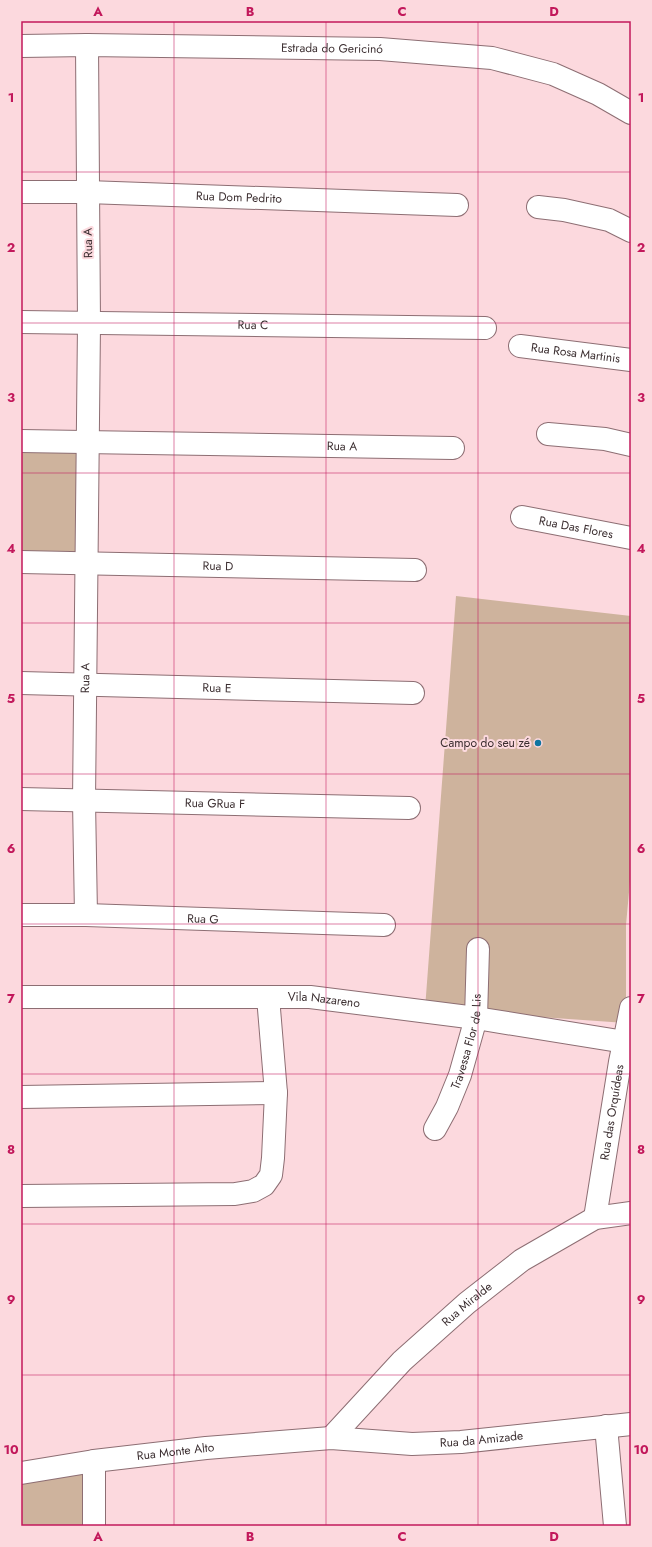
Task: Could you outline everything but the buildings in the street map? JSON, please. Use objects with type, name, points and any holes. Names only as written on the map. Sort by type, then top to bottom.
[{"type":"street","name":"Estrada do Gericinó","points":[[21,46],[88,45],[380,49],[492,58],[553,74],[598,94],[631,113]]},
{"type":"street","name":"Rua A","points":[[86,915],[84,801],[89,324],[87,192],[88,45]]},
{"type":"street","name":"Rua Dom Pedrito","points":[[21,192],[87,192],[457,205]]},
{"type":"street","points":[[538,207],[564,210],[609,220],[631,231]]},
{"type":"street","name":"Rua C","points":[[21,322],[485,328]]},
{"type":"street","name":"Rua Rosa Martinis","points":[[520,346],[631,360]]},
{"type":"street","points":[[548,434],[605,439],[631,445]]},
{"type":"street","name":"Rua A","points":[[21,441],[453,448]]},
{"type":"street","name":"Rua Das Flores","points":[[522,517],[631,538]]},
{"type":"street","name":"Rua D","points":[[21,562],[415,570]]},
{"type":"street","name":"Rua E","points":[[21,683],[413,693]]},
{"type":"street","name":"Rua GRua F","points":[[21,799],[409,808]]},
{"type":"street","name":"Rua G","points":[[21,915],[86,915],[384,925]]},
{"type":"street","name":"Travessa Flor de Lis","points":[[435,1129],[447,1107],[460,1075],[476,1018],[478,949]]},
{"type":"street","name":"Vila Nazareno","points":[[21,998],[268,998],[310,996],[476,1018],[628,1043]]},
{"type":"street","points":[[21,1196],[235,1194],[253,1191],[264,1185],[271,1175],[276,1093],[268,998]]},
{"type":"street","name":"Rua das Orquídeas","points":[[595,1218],[620,1062],[628,1043],[631,1008]]},
{"type":"street","points":[[21,1097],[276,1093]]},
{"type":"street","name":"Rua Miralde","points":[[331,1438],[402,1361],[466,1303],[522,1260],[595,1218],[631,1213]]},
{"type":"street","name":"Rua da Amizade","points":[[331,1438],[412,1444],[461,1442],[631,1424]]},
{"type":"street","points":[[606,1426],[615,1526]]},
{"type":"street","name":"Rua Monte Alto","points":[[21,1473],[94,1461],[206,1448],[331,1438]]},
{"type":"street","points":[[94,1461],[94,1526]]},
{"type":"shaded area","points":[[21,441],[87,442],[86,563],[21,562]]},
{"type":"shaded area","name":"Campo do seu zé","points":[[456,596],[631,616],[631,870],[626,925],[626,1023],[425,1009]]},
{"type":"shaded area","points":[[90,1466],[89,1526],[21,1526],[21,1481]]},
{"type":"place","name":"Campo do seu zé","points":[[538,743]]}]
